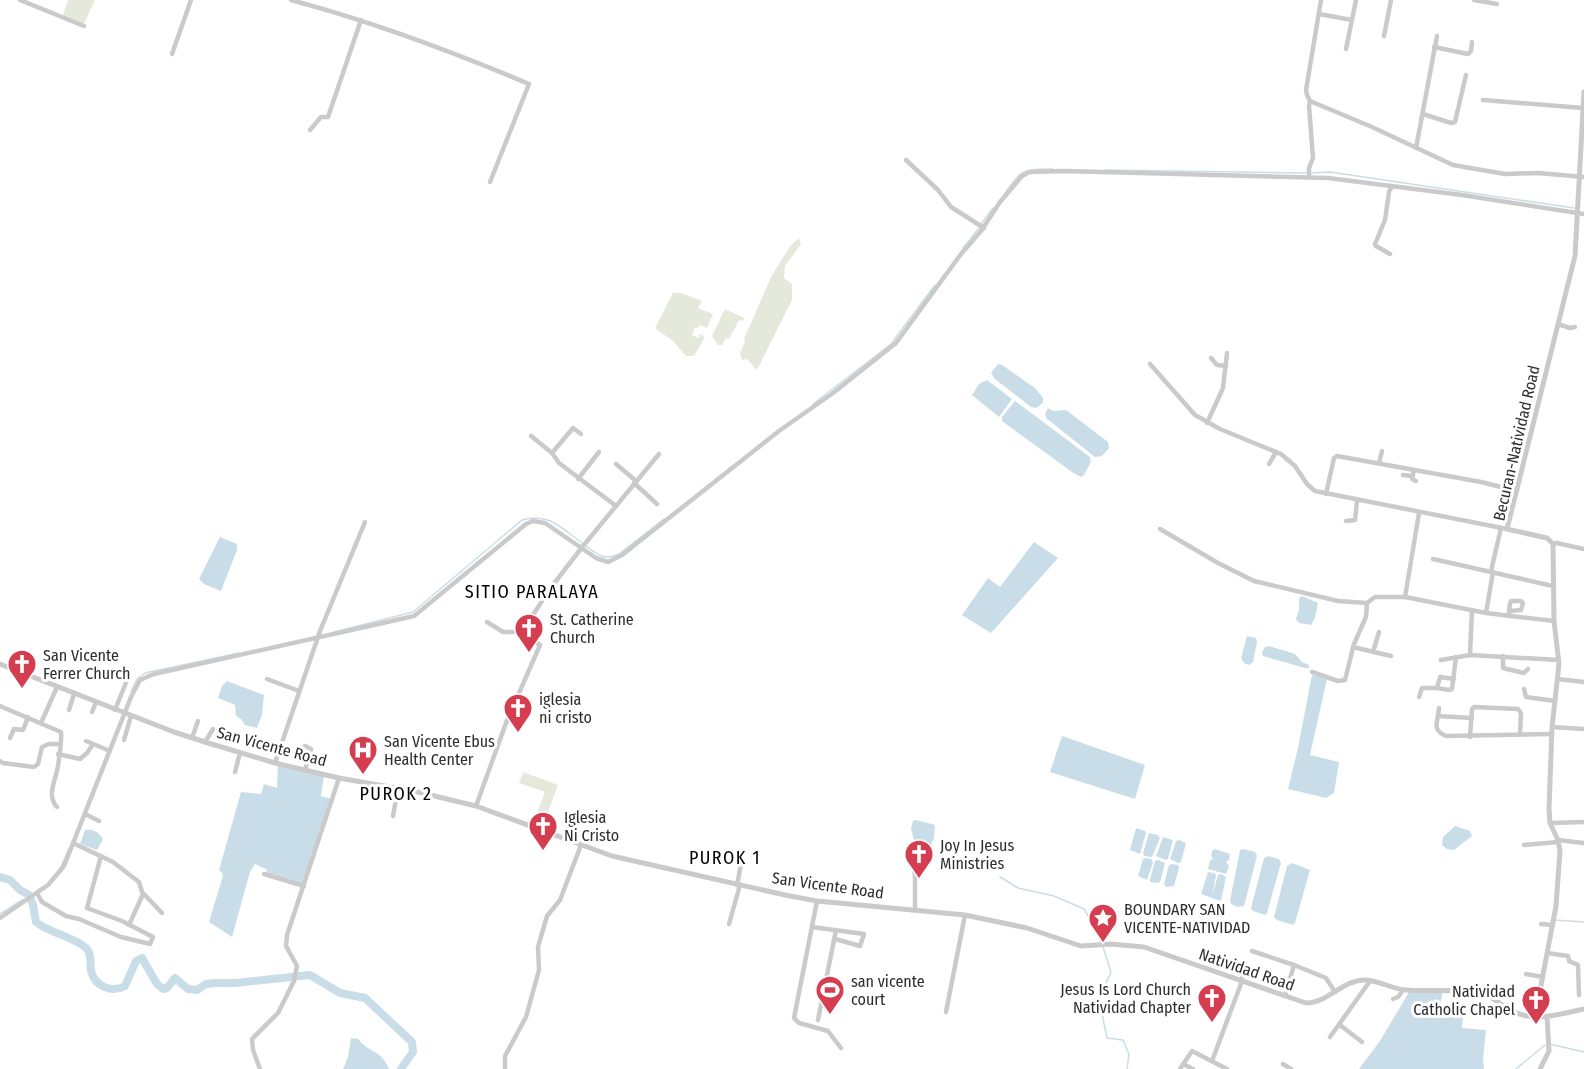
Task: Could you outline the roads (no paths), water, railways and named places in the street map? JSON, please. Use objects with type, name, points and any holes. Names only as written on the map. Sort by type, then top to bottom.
[{"type":"street","points":[[20,0],[84,26]]},
{"type":"street","points":[[172,54],[191,0]]},
{"type":"street","points":[[291,0],[361,20],[459,54],[530,84],[490,182]]},
{"type":"street","points":[[1309,177],[1309,168],[1313,158],[1310,101],[1306,90],[1321,0]]},
{"type":"street","points":[[1346,50],[1356,0]]},
{"type":"street","points":[[1384,36],[1391,0]]},
{"type":"street","points":[[1474,0],[1497,4]]},
{"type":"street","points":[[1319,14],[1352,20]]},
{"type":"street","points":[[310,130],[321,117],[328,117],[361,20]]},
{"type":"street","points":[[1416,148],[1437,36]]},
{"type":"street","points":[[1434,47],[1468,54],[1471,51],[1472,42]]},
{"type":"street","points":[[1423,114],[1451,123],[1455,122],[1466,75]]},
{"type":"street","name":"Becuran-Natividad Road","points":[[1553,544],[1550,539],[1504,529],[1517,491],[1575,256],[1584,92]]},
{"type":"street","points":[[1483,100],[1583,108]]},
{"type":"street","points":[[1310,101],[1442,161],[1479,171],[1506,174],[1538,173],[1581,176]]},
{"type":"street","points":[[906,160],[938,190],[951,207],[982,226]]},
{"type":"street","points":[[124,740],[136,685],[149,675],[414,616],[526,524],[533,521],[545,523],[596,558],[608,562],[622,555],[779,431],[833,393],[904,335],[993,211],[1018,179],[1029,172],[1309,177],[1577,210],[1584,214]]},
{"type":"street","points":[[1390,254],[1375,244],[1385,220],[1392,186]]},
{"type":"street","points":[[1558,324],[1570,328],[1575,327]]},
{"type":"street","points":[[1207,423],[1223,388],[1227,353]]},
{"type":"street","points":[[1211,358],[1217,365],[1226,366]]},
{"type":"street","points":[[1150,364],[1195,416],[1289,460],[1311,488],[1357,501],[1504,529],[1492,572],[1486,613]]},
{"type":"street","points":[[552,453],[573,428],[581,434]]},
{"type":"street","points":[[531,436],[578,479],[616,506]]},
{"type":"street","points":[[1380,463],[1382,451]]},
{"type":"street","points":[[578,479],[599,452]]},
{"type":"street","points":[[1269,465],[1276,452]]},
{"type":"street","points":[[522,632],[549,590],[581,548],[659,454]]},
{"type":"street","points":[[1326,494],[1334,457],[1380,463],[1517,491]]},
{"type":"street","points":[[616,464],[657,504]]},
{"type":"street","points":[[1414,470],[1412,480],[1416,481]]},
{"type":"street","points":[[1403,475],[1412,476]]},
{"type":"street","points":[[1346,521],[1355,520],[1357,501]]},
{"type":"street","points":[[1405,597],[1419,513]]},
{"type":"street","points":[[275,763],[318,638],[365,522]]},
{"type":"street","points":[[1160,529],[1254,581],[1338,601],[1367,603],[1374,597],[1405,597],[1486,613],[1554,621]]},
{"type":"street","points":[[1535,1017],[1553,926],[1560,851],[1550,823],[1549,809],[1552,730],[1559,660],[1554,621],[1553,544],[1584,549]]},
{"type":"street","points":[[1433,559],[1553,586]]},
{"type":"street","points":[[1312,672],[1338,681],[1345,680],[1353,647],[1366,617],[1367,603]]},
{"type":"street","points":[[1470,655],[1472,610]]},
{"type":"street","points":[[476,806],[506,723],[540,645],[522,632],[503,632],[487,622]]},
{"type":"street","points":[[1373,652],[1379,632]]},
{"type":"street","points":[[1353,647],[1391,656]]},
{"type":"street","points":[[1441,660],[1470,655],[1559,660]]},
{"type":"street","points":[[1503,656],[1503,668],[1524,674],[1528,669]]},
{"type":"street","points":[[1419,697],[1422,688],[1451,690],[1456,657]]},
{"type":"street","name":"San Vicente Road","points":[[0,664],[192,738],[275,763],[476,806],[612,856],[817,901],[964,915],[1028,928],[1081,945],[1106,945]]},
{"type":"street","points":[[1437,688],[1440,677],[1454,679]]},
{"type":"street","points":[[267,679],[299,691]]},
{"type":"street","points":[[1558,679],[1584,682]]},
{"type":"street","points":[[115,710],[127,680]]},
{"type":"street","points":[[41,723],[57,687]]},
{"type":"street","points":[[1524,689],[1526,698],[1555,701]]},
{"type":"street","points":[[69,710],[74,694]]},
{"type":"street","points":[[92,712],[96,702]]},
{"type":"street","points":[[0,706],[60,731],[62,735],[58,764],[52,788],[53,802],[57,807]]},
{"type":"street","points":[[1470,737],[1474,707],[1518,709],[1521,713],[1520,734]]},
{"type":"street","points":[[1440,708],[1436,728],[1438,733],[1448,737],[1584,729]]},
{"type":"street","points":[[0,918],[35,895],[58,875],[128,714]]},
{"type":"street","points":[[1438,716],[1472,718]]},
{"type":"street","points":[[10,738],[14,729],[23,730],[28,717]]},
{"type":"street","points":[[192,738],[198,721]]},
{"type":"street","points":[[205,742],[213,729]]},
{"type":"street","points":[[86,741],[110,751]]},
{"type":"street","points":[[1,764],[34,767],[38,764],[42,747],[60,744]]},
{"type":"street","points":[[58,753],[80,759],[93,744]]},
{"type":"street","points":[[305,746],[311,749],[305,770]]},
{"type":"street","points":[[235,772],[240,753]]},
{"type":"street","points":[[260,1069],[253,1050],[252,1039],[278,1013],[297,973],[295,961],[286,943],[339,778]]},
{"type":"street","points":[[393,816],[398,788]]},
{"type":"street","points":[[85,814],[99,821]]},
{"type":"street","points":[[1550,823],[1584,822]]},
{"type":"street","points":[[1524,845],[1558,841],[1584,843]]},
{"type":"street","points":[[73,843],[113,862],[139,882],[143,894],[162,913]]},
{"type":"street","points":[[505,1069],[505,1056],[526,1017],[538,970],[538,947],[547,916],[560,900],[581,845]]},
{"type":"street","points":[[910,847],[915,874],[915,909]]},
{"type":"street","points":[[79,919],[87,908],[101,856]]},
{"type":"street","points":[[729,924],[742,859]]},
{"type":"street","points":[[264,874],[304,886]]},
{"type":"street","points":[[129,925],[143,894]]},
{"type":"street","points":[[35,895],[42,902],[66,916],[150,944],[153,937],[87,908]]},
{"type":"street","points":[[817,901],[794,1018],[799,1023],[828,1031],[841,1048]]},
{"type":"street","points":[[945,1012],[957,961],[964,915]]},
{"type":"street","points":[[1540,924],[1553,926]]},
{"type":"street","points":[[812,927],[864,934],[860,946],[835,939]]},
{"type":"street","points":[[818,1020],[836,930]]},
{"type":"street","name":"Natividad Road","points":[[1106,945],[1144,947],[1310,1004],[1356,981],[1370,981]]},
{"type":"street","points":[[1252,951],[1326,978],[1335,992]]},
{"type":"street","points":[[1547,953],[1568,956],[1569,961],[1578,965],[1579,994]]},
{"type":"street","points":[[1285,996],[1294,965]]},
{"type":"street","points":[[1212,1061],[1246,967]]},
{"type":"street","points":[[1526,974],[1543,976]]},
{"type":"street","points":[[1330,1037],[1370,981],[1403,990],[1440,989],[1479,993],[1487,995],[1512,1011],[1535,1017],[1547,1017],[1584,1009]]},
{"type":"street","points":[[1394,999],[1398,998],[1403,990]]},
{"type":"street","points":[[1540,1069],[1549,1049],[1547,1017]]},
{"type":"street","points":[[1340,1025],[1362,1042]]},
{"type":"street","points":[[1193,1069],[1182,1066],[1192,1051],[1227,1069]]},
{"type":"street","points":[[1283,1064],[1290,1069]]},
{"type":"water","points":[[998,364],[1035,388],[1043,398],[1043,403],[1036,408],[1031,407],[995,379],[991,373]]},
{"type":"water","points":[[987,380],[1012,399],[999,417],[972,395],[979,384]]},
{"type":"water","points":[[1015,401],[1090,457],[1091,462],[1084,475],[1081,477],[1072,472],[1002,421],[1002,417]]},
{"type":"water","points":[[1048,408],[1053,411],[1066,410],[1108,442],[1109,448],[1102,456],[1095,457],[1046,418]]},
{"type":"water","points":[[220,537],[237,544],[237,550],[221,591],[204,584],[199,579]]},
{"type":"water","points":[[1034,542],[1058,558],[991,633],[962,615],[988,578],[1000,587]]},
{"type":"water","points":[[1302,596],[1318,603],[1311,625],[1299,623],[1296,619],[1299,598]]},
{"type":"water","points":[[1247,636],[1256,638],[1257,642],[1253,662],[1249,665],[1241,658]]},
{"type":"water","points":[[1269,646],[1295,654],[1302,662],[1309,665],[1309,668],[1263,656],[1265,647]]},
{"type":"water","points":[[1312,675],[1327,679],[1310,755],[1339,762],[1334,793],[1326,798],[1288,789]]},
{"type":"water","points":[[227,681],[264,695],[262,715],[257,728],[245,725],[236,716],[235,705],[218,698],[222,686]]},
{"type":"water","points":[[1062,736],[1145,765],[1135,799],[1050,772]]},
{"type":"water","points":[[278,764],[324,776],[321,796],[332,799],[303,884],[267,873],[266,869],[255,864],[250,872],[232,937],[209,922],[223,874],[219,870],[241,792],[261,794],[264,784],[277,788]]},
{"type":"water","points":[[913,821],[935,825],[931,845],[915,843],[911,829]]},
{"type":"water","points":[[1455,826],[1470,831],[1472,836],[1454,850],[1447,849],[1442,845],[1443,837]]},
{"type":"water","points":[[1136,828],[1146,833],[1140,854],[1130,850]]},
{"type":"water","points":[[85,830],[96,832],[103,839],[97,850],[80,844]]},
{"type":"water","points":[[1149,833],[1158,835],[1160,838],[1152,857],[1144,856],[1143,853]]},
{"type":"water","points":[[1163,837],[1173,840],[1166,860],[1156,856]]},
{"type":"water","points":[[1176,841],[1186,843],[1181,862],[1178,863],[1170,859]]},
{"type":"water","points":[[1215,849],[1230,854],[1226,862],[1229,866],[1226,874],[1208,869],[1210,860],[1213,859],[1212,851]]},
{"type":"water","points":[[1240,850],[1255,852],[1257,856],[1244,906],[1238,907],[1230,901]]},
{"type":"water","points":[[1268,856],[1279,859],[1281,863],[1265,915],[1251,908],[1264,858]]},
{"type":"water","points":[[1145,858],[1153,862],[1147,880],[1138,876]]},
{"type":"water","points":[[1155,861],[1165,863],[1160,882],[1150,882]]},
{"type":"water","points":[[1292,863],[1310,870],[1293,925],[1274,917],[1287,866]]},
{"type":"water","points":[[1169,865],[1178,865],[1179,868],[1174,886],[1166,887],[1164,884]]},
{"type":"water","points":[[1208,872],[1215,873],[1216,876],[1212,896],[1218,875],[1226,877],[1221,901],[1201,894]]},
{"type":"water","points":[[1443,990],[1438,1017],[1463,1017],[1462,1028],[1486,1030],[1484,1069],[1359,1069],[1380,1041],[1409,992]]},
{"type":"water","points":[[351,1038],[358,1039],[383,1058],[389,1069],[343,1069],[348,1057]]},
{"type":"waterway","points":[[1005,193],[1015,179],[1024,172],[1035,169],[1053,169]]},
{"type":"waterway","points":[[1105,170],[1306,173]]},
{"type":"waterway","points":[[1312,173],[1330,172],[1574,208]]},
{"type":"waterway","points":[[981,224],[993,208]]},
{"type":"waterway","points":[[963,248],[979,228]]},
{"type":"waterway","points":[[813,404],[891,344],[935,285]]},
{"type":"waterway","points":[[334,632],[413,612],[522,520],[531,518],[547,520],[561,527],[582,543]]},
{"type":"waterway","points":[[586,546],[602,556],[614,556],[664,519]]},
{"type":"waterway","points":[[131,692],[137,679],[145,673],[239,653]]},
{"type":"waterway","points":[[60,869],[69,848]]},
{"type":"waterway","points":[[0,877],[10,880],[29,895],[36,922],[82,944],[88,950],[93,977],[100,985],[110,989],[125,986],[136,961],[142,958],[157,984],[163,989],[167,988],[175,978],[188,989],[197,990],[206,984],[310,975],[340,993],[365,998],[412,1042],[413,1052],[401,1069]]},
{"type":"waterway","points":[[1000,877],[1018,888],[1054,896],[1084,909],[1101,942]]},
{"type":"waterway","points":[[0,914],[22,900]]},
{"type":"waterway","points":[[1555,920],[1584,922]]},
{"type":"waterway","points":[[1103,947],[1111,972],[1099,999],[1107,1038],[1123,1040],[1129,1054],[1127,1069]]},
{"type":"waterway","points":[[1550,1044],[1584,1052]]},
{"type":"waterway","points":[[1516,1069],[1545,1045]]},
{"type":"place","name":"St. Catherine Church","points":[[529,654]]},
{"type":"place","name":"San Vicente Ferrer Church","points":[[22,690]]},
{"type":"place","name":"iglesia ni cristo","points":[[518,734]]},
{"type":"place","name":"San Vicente Ebus Health Center","points":[[363,776]]},
{"type":"place","name":"Iglesia Ni Cristo","points":[[543,852]]},
{"type":"place","name":"Joy In Jesus Ministries","points":[[919,880]]},
{"type":"place","name":"BOUNDARY SAN VICENTE-NATIVIDAD","points":[[1103,944]]},
{"type":"place","name":"san vicente court","points":[[830,1016]]},
{"type":"place","name":"Jesus Is Lord Church Natividad Chapter","points":[[1212,1024]]},
{"type":"place","name":"Natividad Catholic Chapel","points":[[1536,1026]]},
{"type":"district","name":"SITIO PARALAYA","points":[[532,592]]},
{"type":"district","name":"PUROK 2","points":[[396,794]]},
{"type":"district","name":"PUROK 1","points":[[725,858]]}]
